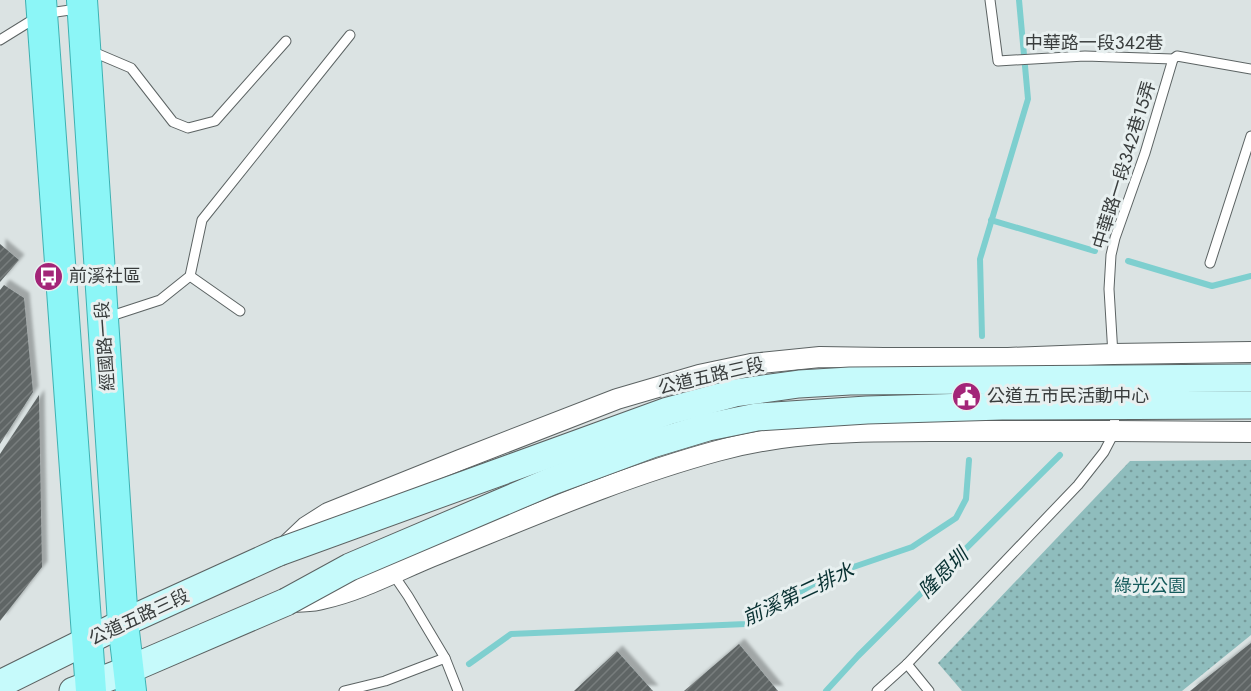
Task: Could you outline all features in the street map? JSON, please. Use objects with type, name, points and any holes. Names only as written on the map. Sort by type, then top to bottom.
[{"type":"main road","name":"經國路一段","points":[[82,4],[123,623],[130,680]]},
{"type":"main road","points":[[42,7],[87,642],[85,689]]},
{"type":"street","name":"公道五路三段","points":[[279,552],[306,527],[328,513],[617,399],[699,375],[751,363],[820,357],[1008,358],[1251,352]]},
{"type":"street","name":"公道五路三段","points":[[0,684],[123,623],[279,552],[668,411],[735,393],[799,384],[849,381],[1251,378]]},
{"type":"street","points":[[85,689],[130,680],[286,602],[350,567],[552,481],[652,444],[708,427],[757,417],[867,410],[1002,406],[1251,405]]},
{"type":"street","points":[[286,602],[321,600],[393,574],[506,527],[660,468],[762,441],[821,434],[882,431],[1251,432]]},
{"type":"lane","name":"中華路一段342巷","points":[[990,0],[998,61],[1085,56],[1173,58],[1177,56],[1251,69]]},
{"type":"lane","points":[[0,40],[42,7],[82,4]]},
{"type":"lane","points":[[103,318],[160,300],[190,276],[202,220],[350,34]]},
{"type":"lane","points":[[86,49],[131,68],[173,122],[188,128],[215,121],[286,41]]},
{"type":"lane","name":"中華路一段342巷15弄","points":[[1114,387],[1109,289],[1111,255],[1145,153],[1173,58]]},
{"type":"lane","points":[[1210,263],[1251,136]]},
{"type":"lane","points":[[190,276],[240,311]]},
{"type":"lane","points":[[877,691],[907,664],[1078,485],[1104,452],[1114,431],[1114,398]]},
{"type":"lane","points":[[393,574],[445,658],[458,691]]},
{"type":"lane","points":[[344,691],[370,688],[445,658]]},
{"type":"lane","points":[[907,664],[929,691]]},
{"type":"green space","name":"綠光公園","points":[[1251,460],[1251,635],[1182,691],[962,691],[938,663],[1130,461]]},
{"type":"building","points":[[0,244],[19,260],[0,282]]},
{"type":"building","points":[[4,285],[24,298],[33,392],[0,444],[0,290]]},
{"type":"building","points":[[39,395],[42,567],[0,621],[0,454]]},
{"type":"building","points":[[1251,643],[1251,691],[1190,691],[1200,683]]},
{"type":"building","points":[[739,644],[778,691],[684,691]]},
{"type":"building","points":[[617,651],[653,691],[574,691]]},
{"type":"waterway","name":"前溪第二排水","points":[[982,336],[980,259],[1028,99],[1019,0]]},
{"type":"waterway","points":[[991,220],[1095,251]]},
{"type":"waterway","points":[[1128,261],[1212,286],[1251,276]]},
{"type":"waterway","name":"隆恩圳","points":[[826,691],[858,656],[1060,455]]},
{"type":"waterway","name":"前溪第二排水","points":[[469,664],[511,634],[746,624],[827,576],[912,547],[956,518],[966,499],[969,460]]},
{"type":"place","name":"前溪社區","points":[[48,276]]},
{"type":"place","name":"公道五市民活動中心","points":[[966,396]]}]
